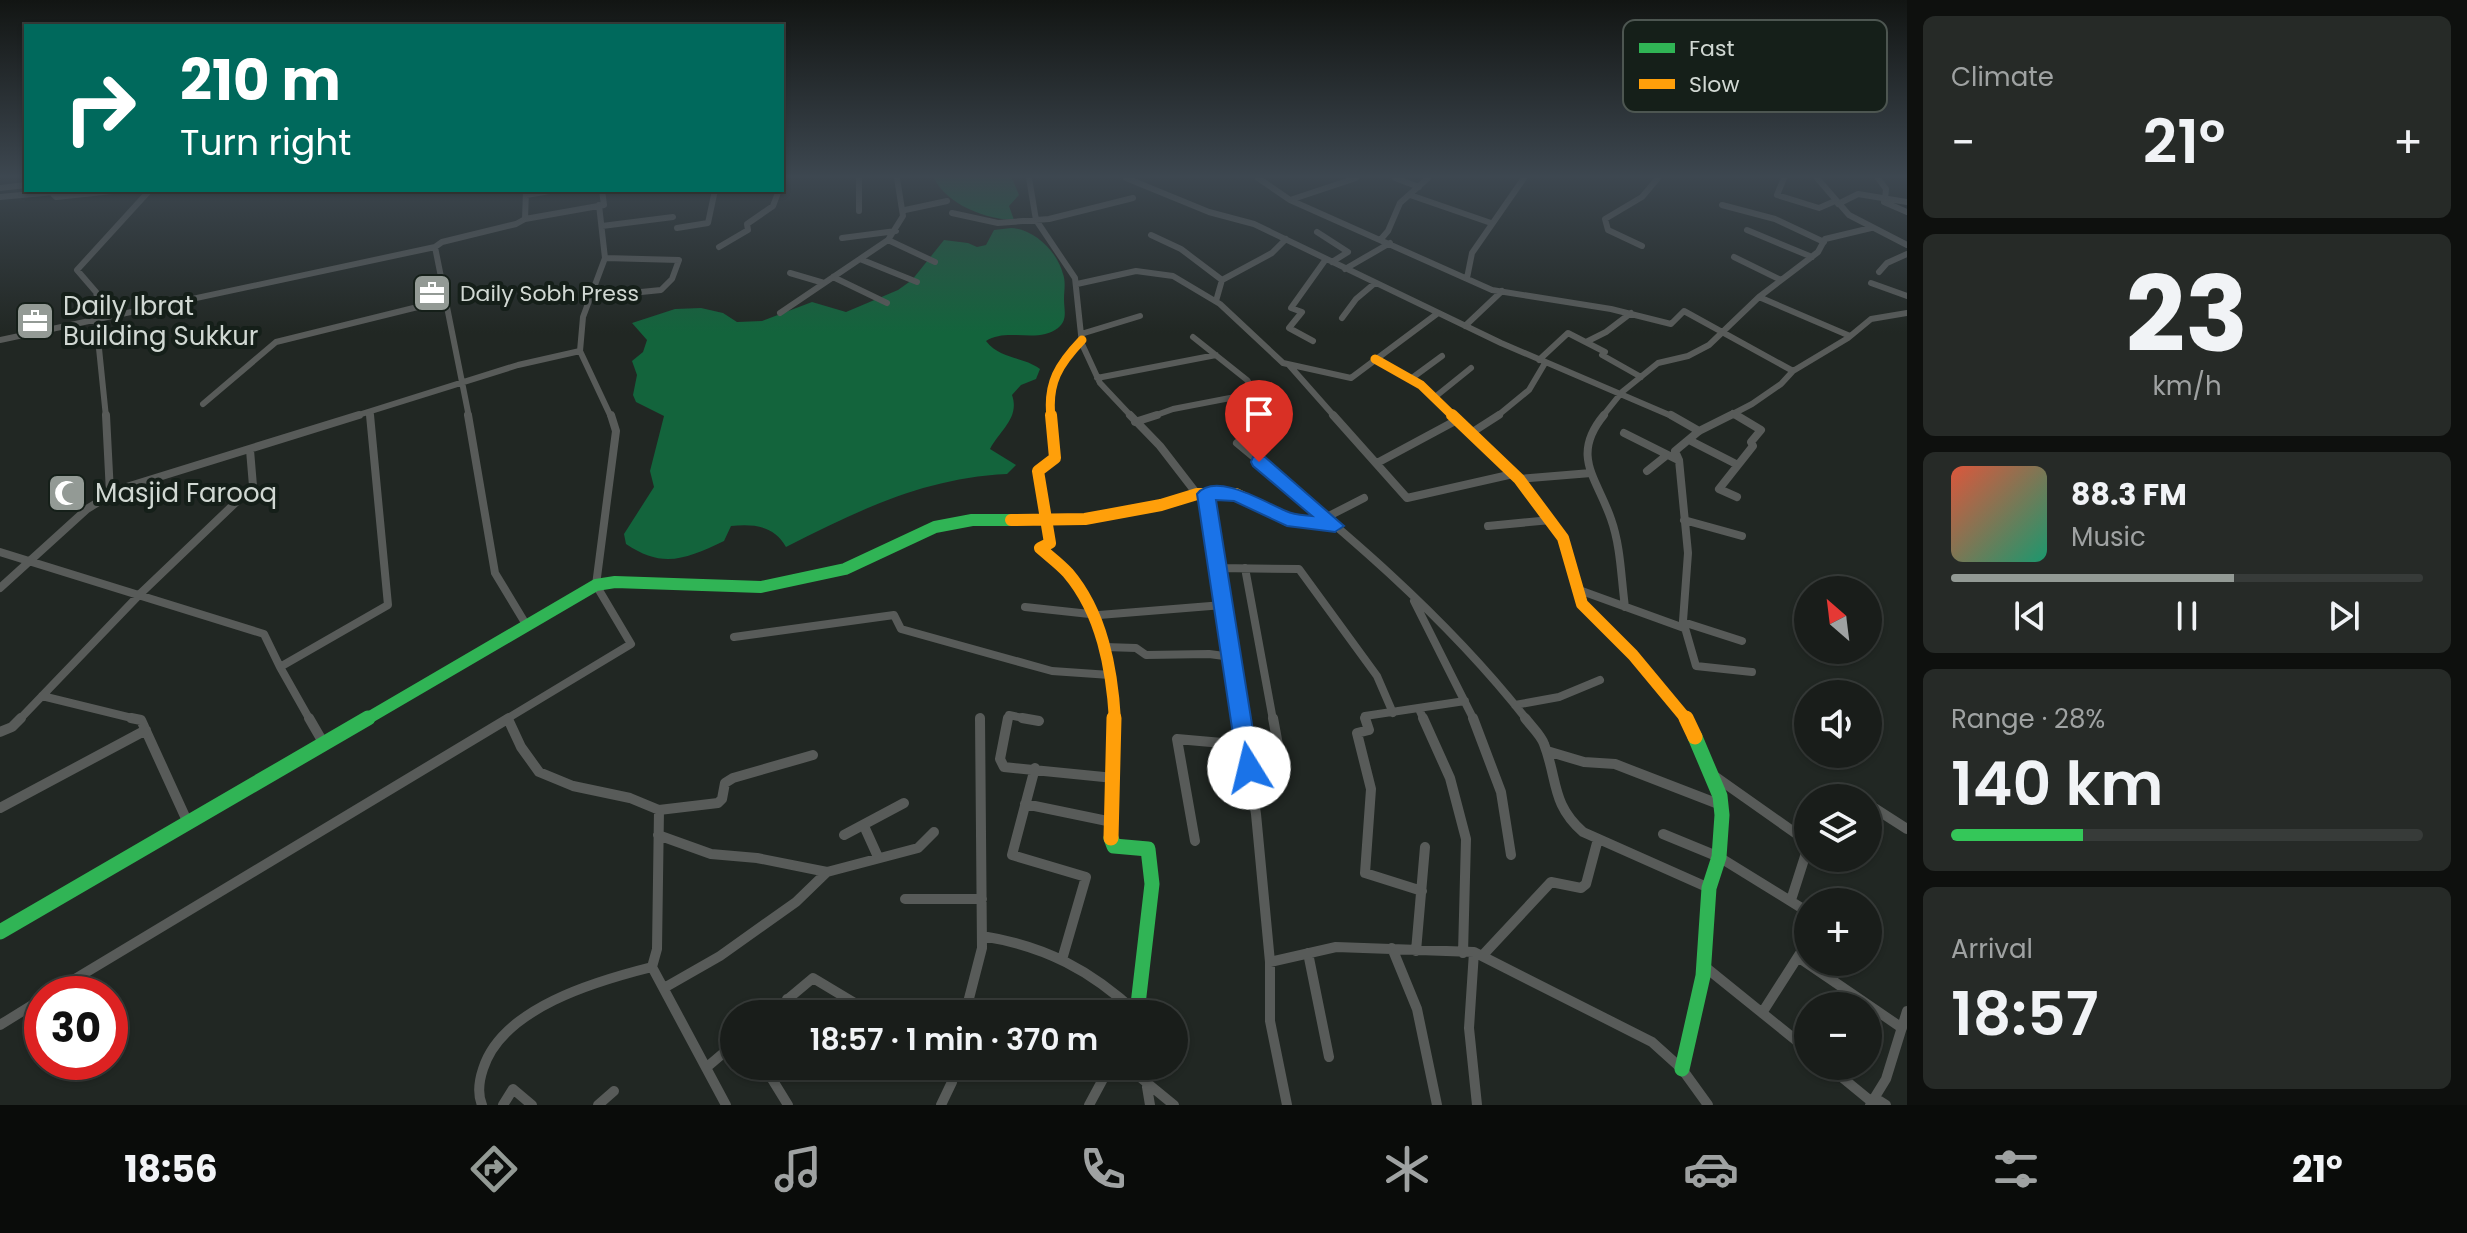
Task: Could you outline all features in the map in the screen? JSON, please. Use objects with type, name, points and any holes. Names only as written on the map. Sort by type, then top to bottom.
[{"type":"street","points":[[110,493],[96,292],[77,270],[114,230]]},
{"type":"street","points":[[0,340],[435,247],[442,242],[487,230]]},
{"type":"street","points":[[80,976],[631,644],[596,585],[616,431],[606,400],[580,351],[583,317],[605,258],[602,230]]},
{"type":"street","points":[[719,247],[748,230]]},
{"type":"street","points":[[1043,230],[1063,257],[1077,284],[1082,337],[1097,378],[1111,398],[1160,446],[1201,494],[1217,568],[1256,814],[1270,962],[1270,1021],[1287,1105]]},
{"type":"street","points":[[1266,230],[1465,326],[1542,361],[1622,392],[1699,431]]},
{"type":"street","points":[[1359,230],[1502,291],[1631,313],[1671,324],[1684,311],[1793,371]]},
{"type":"street","points":[[1381,239],[1389,230]]},
{"type":"street","points":[[1467,278],[1472,253],[1487,230]]},
{"type":"street","points":[[1608,230],[1642,246]]},
{"type":"street","points":[[1747,230],[1812,257]]},
{"type":"street","points":[[1798,230],[1824,242]]},
{"type":"street","points":[[1625,607],[1617,543],[1591,473],[1587,446],[1592,429],[1622,392],[1658,363],[1688,356],[1709,345],[1759,297],[1812,257],[1833,235],[1862,230]]},
{"type":"street","points":[[1874,230],[1907,245]]},
{"type":"street","points":[[842,238],[896,231]]},
{"type":"street","points":[[780,313],[888,240],[896,231]]},
{"type":"street","points":[[1313,341],[1289,328],[1302,312],[1291,308],[1329,261],[1348,252],[1317,232]]},
{"type":"street","points":[[1151,235],[1181,249],[1222,280]]},
{"type":"street","points":[[1216,301],[1222,280],[1272,253],[1286,239]]},
{"type":"street","points":[[888,240],[935,262]]},
{"type":"street","points":[[1345,269],[1390,243]]},
{"type":"street","points":[[435,247],[463,382],[495,573],[527,626]]},
{"type":"street","points":[[1879,272],[1887,263],[1907,254]]},
{"type":"street","points":[[1734,257],[1781,280]]},
{"type":"street","points":[[591,297],[661,290],[672,279],[679,260],[605,258]]},
{"type":"street","points":[[860,259],[917,282]]},
{"type":"street","points":[[1077,284],[1136,271],[1184,280],[1216,301],[1254,337],[1289,364],[1407,498],[1516,477],[1591,473]]},
{"type":"street","points":[[790,273],[824,283]]},
{"type":"street","points":[[833,277],[887,303]]},
{"type":"street","points":[[1342,318],[1356,299],[1375,283]]},
{"type":"street","points":[[1871,283],[1907,296]]},
{"type":"street","points":[[1465,326],[1502,291]]},
{"type":"street","points":[[1759,297],[1850,336]]},
{"type":"street","points":[[203,404],[276,342],[446,300]]},
{"type":"street","points":[[1289,364],[1351,378],[1438,313]]},
{"type":"street","points":[[1586,342],[1606,332],[1631,313]]},
{"type":"street","points":[[1752,672],[1696,666],[1684,625],[1688,553],[1679,460],[1675,451],[1699,431],[1781,384],[1793,371],[1850,336],[1871,319],[1907,313]]},
{"type":"street","points":[[1140,316],[1082,337],[1058,365],[1047,385],[1046,403],[1055,458],[1038,471],[1050,543],[1040,548],[1072,578],[1105,647],[1110,675],[1114,778],[1111,842],[1114,846],[1148,849],[1152,884],[1140,1000]]},
{"type":"street","points":[[1471,433],[1516,404],[1530,390],[1542,361],[1568,333],[1605,352],[1602,355],[1641,377]]},
{"type":"street","points":[[1135,422],[1173,409],[1256,393],[1247,380],[1193,337]]},
{"type":"street","points":[[0,588],[87,509],[110,493],[518,365],[580,351]]},
{"type":"street","points":[[1097,378],[1216,355]]},
{"type":"street","points":[[1412,378],[1442,356]]},
{"type":"street","points":[[1375,359],[1412,378],[1435,397],[1516,477],[1552,520],[1568,551],[1582,604],[1613,631],[1687,719],[1721,805],[1719,857],[1709,888],[1704,965],[1682,1069]]},
{"type":"street","points":[[1435,397],[1471,368]]},
{"type":"street","points":[[280,667],[388,605],[370,412]]},
{"type":"street","points":[[1733,413],[1761,430],[1751,442],[1753,446],[1719,489],[1737,497]]},
{"type":"street","points":[[1377,463],[1457,420]]},
{"type":"street","points":[[1624,433],[1679,460]]},
{"type":"street","points":[[1689,440],[1738,465]]},
{"type":"street","points":[[1237,443],[1410,593],[1515,705],[1544,742],[1554,787],[1566,817],[1583,832],[1709,888]]},
{"type":"street","points":[[0,732],[12,727],[140,594],[253,486],[250,450]]},
{"type":"street","points":[[1647,471],[1667,455]]},
{"type":"street","points":[[0,932],[596,585],[615,582],[761,587],[845,569],[935,527],[972,520],[1046,521],[1109,514],[1201,494],[1236,494],[1287,520],[1330,522],[1364,498]]},
{"type":"street","points":[[1488,526],[1552,520]]},
{"type":"street","points":[[1684,520],[1742,536]]},
{"type":"street","points":[[0,552],[264,634],[324,744]]},
{"type":"street","points":[[1217,568],[1301,571],[1377,676],[1393,713]]},
{"type":"street","points":[[1245,568],[1283,772]]},
{"type":"street","points":[[1579,590],[1625,607],[1742,641]]},
{"type":"street","points":[[1410,593],[1480,730],[1510,819],[1511,855]]},
{"type":"street","points":[[1025,607],[1093,617],[1223,605]]},
{"type":"street","points":[[734,637],[894,615],[901,629],[1000,658],[1052,671],[1110,675]]},
{"type":"street","points":[[1105,647],[1136,648],[1146,655],[1209,654],[1232,657]]},
{"type":"street","points":[[1515,705],[1554,698],[1600,680]]},
{"type":"street","points":[[42,696],[141,720],[188,823]]},
{"type":"street","points":[[1422,891],[1365,873],[1371,789],[1357,733],[1369,730],[1365,716],[1465,701]]},
{"type":"street","points":[[1419,709],[1450,778],[1466,839],[1473,954],[1467,1006],[1470,1073],[1477,1105]]},
{"type":"street","points":[[1039,721],[1009,715],[1000,759],[1004,767],[1114,778]]},
{"type":"street","points":[[968,1000],[982,936],[980,717]]},
{"type":"street","points":[[508,719],[521,747],[539,772],[573,786],[630,798],[659,810],[718,803],[722,799],[725,783],[733,778],[813,755]]},
{"type":"street","points":[[0,808],[146,730]]},
{"type":"street","points":[[1195,841],[1177,739],[1245,745]]},
{"type":"street","points":[[1547,751],[1584,762],[1615,764],[1721,805]]},
{"type":"street","points":[[1035,768],[1014,857],[1086,877],[1063,956]]},
{"type":"street","points":[[1709,772],[1794,834]]},
{"type":"street","points":[[844,835],[904,803]]},
{"type":"street","points":[[1025,804],[1112,822]]},
{"type":"street","points":[[659,810],[657,949],[652,967],[726,1105]]},
{"type":"street","points":[[1882,813],[1907,829]]},
{"type":"street","points":[[864,826],[878,857]]},
{"type":"street","points":[[664,988],[733,947],[796,902],[827,872],[918,848],[934,832]]},
{"type":"street","points":[[1663,834],[1719,857],[1794,902]]},
{"type":"street","points":[[658,835],[711,854],[757,858],[827,872]]},
{"type":"street","points":[[1473,954],[1551,882],[1581,888],[1586,884],[1598,839]]},
{"type":"street","points":[[1416,951],[1425,847]]},
{"type":"street","points":[[1791,900],[1800,872]]},
{"type":"street","points":[[905,899],[982,899]]},
{"type":"street","points":[[982,936],[1023,941],[1063,956],[1107,985],[1123,1000]]},
{"type":"street","points":[[1270,962],[1336,947],[1473,954],[1652,1042],[1682,1069],[1708,1105]]},
{"type":"street","points":[[1392,948],[1417,1009],[1437,1105]]},
{"type":"street","points":[[1308,953],[1329,1057]]},
{"type":"street","points":[[1762,1013],[1794,963]]},
{"type":"street","points":[[1704,965],[1794,1039]]},
{"type":"street","points":[[482,1105],[477,1096],[483,1066],[498,1039],[516,1021],[631,971],[652,967]]},
{"type":"street","points":[[1826,976],[1902,1028]]},
{"type":"street","points":[[787,999],[813,978],[850,1000]]},
{"type":"street","points":[[0,1025],[24,1010]]},
{"type":"street","points":[[1872,1101],[1886,1079],[1907,1011]]},
{"type":"street","points":[[707,1067],[720,1056]]},
{"type":"street","points":[[773,1080],[788,1105]]},
{"type":"street","points":[[941,1105],[952,1080]]},
{"type":"street","points":[[1089,1105],[1102,1080]]},
{"type":"street","points":[[1145,1080],[1150,1105]]},
{"type":"street","points":[[1147,1080],[1174,1105]]},
{"type":"street","points":[[1846,1080],[1872,1101],[1886,1105]]},
{"type":"street","points":[[503,1105],[513,1089],[532,1105]]},
{"type":"street","points":[[598,1105],[614,1091]]},
{"type":"shaded area","points":[[994,230],[1022,230],[1036,237],[1056,257],[1064,280],[1065,315],[1058,328],[1041,335],[1003,335],[986,341],[998,352],[1040,369],[1036,379],[1021,385],[1012,395],[1011,417],[990,449],[1016,465],[1007,474],[920,489],[866,509],[786,547],[769,530],[747,525],[731,526],[724,541],[675,559],[652,557],[626,544],[624,534],[654,487],[650,471],[664,416],[636,402],[633,395],[637,375],[632,361],[643,352],[647,340],[632,323],[675,309],[701,308],[723,313],[737,322],[762,321],[812,302],[846,312],[898,290],[912,280],[944,240],[977,247],[986,245]]},
{"type":"traffic: fast","points":[[0,932],[596,585],[615,582],[761,587],[845,569],[935,527],[972,520],[1011,520]]},
{"type":"traffic: fast","points":[[1682,1069],[1703,976],[1709,888],[1719,857],[1722,815],[1720,796],[1695,737]]},
{"type":"traffic: fast","points":[[1111,838],[1114,846],[1148,849],[1152,884],[1139,1000]]},
{"type":"traffic: slow","points":[[1082,340],[1067,356],[1052,382],[1050,407],[1055,458],[1038,471],[1050,543],[1040,548],[1071,577],[1089,605],[1102,636],[1114,703],[1115,772],[1111,838]]},
{"type":"traffic: slow","points":[[1375,359],[1421,385],[1519,479],[1563,538],[1582,604],[1633,655],[1687,719],[1695,737]]},
{"type":"traffic: slow","points":[[1011,520],[1085,519],[1161,505],[1197,494],[1236,494],[1287,520],[1335,526]]},
{"type":"place","name":"Daily Sobh Press","points":[[432,293]]},
{"type":"place","name":"Daily Ibrat Building Sukkur","points":[[35,321]]},
{"type":"place","name":"Masjid Farooq","points":[[67,493]]},
{"type":"route","points":[[1249,768],[1206,494],[1236,494],[1287,520],[1335,526],[1259,462]]}]
